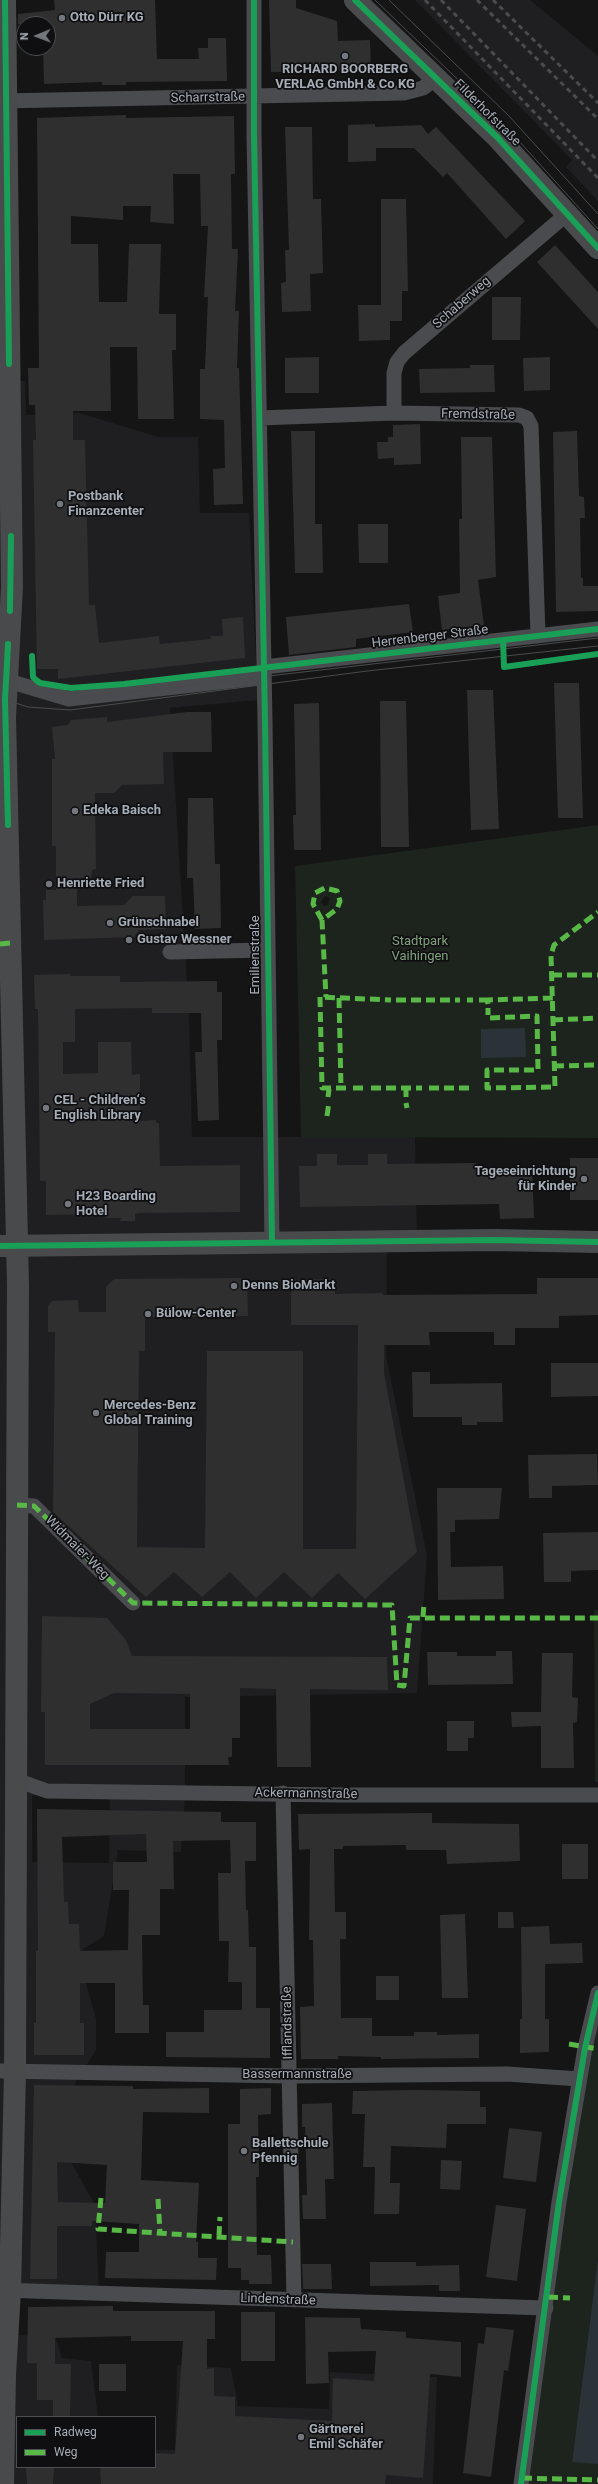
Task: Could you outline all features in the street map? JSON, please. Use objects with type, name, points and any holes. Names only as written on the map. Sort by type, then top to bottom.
[{"type":"main road","points":[[3,2484],[5,2374],[8,1779],[16,1625],[16,1505],[9,1246],[14,1156],[6,944],[3,716],[5,680],[4,642],[12,587],[3,101],[6,0]]},
{"type":"main road","name":"Filderhofstraße","points":[[355,0],[496,137],[568,213],[598,248]]},
{"type":"main road","points":[[9,1246],[508,1240],[598,1242]]},
{"type":"street","name":"Emilienstraße","points":[[254,0],[254,98],[272,1242]]},
{"type":"street","name":"Scharrstraße","points":[[3,101],[254,98],[404,93],[423,88],[436,78]]},
{"type":"street","name":"Schaberweg","points":[[394,413],[394,373],[397,362],[404,353],[568,213]]},
{"type":"street","name":"Fremdstraße","points":[[260,418],[394,413],[519,415],[529,422],[531,426],[538,635]]},
{"type":"street","name":"Herrenberger Straße","points":[[5,680],[69,699],[538,635],[598,629]]},
{"type":"street","points":[[170,952],[267,950]]},
{"type":"street","name":"Widmaier-Weg","points":[[16,1505],[34,1506],[133,1603]]},
{"type":"street","name":"Ackermannstraße","points":[[8,1779],[47,1791],[283,1793],[339,1795],[598,1795]]},
{"type":"street","name":"Ifflandstraße","points":[[283,1793],[294,2300]]},
{"type":"street","points":[[521,2484],[546,2308],[559,2202],[579,2079],[598,1992]]},
{"type":"street","name":"Bassermannstraße","points":[[7,2071],[289,2076],[507,2074],[579,2079]]},
{"type":"street","name":"Lindenstraße","points":[[5,2290],[546,2308]]},
{"type":"shaded area","points":[[415,0],[530,0],[598,56],[598,201],[566,167],[572,160]]},
{"type":"shaded area","points":[[0,381],[25,381],[26,415],[79,413],[159,437],[198,437],[200,513],[249,513],[258,700],[170,708],[189,1016],[192,1137],[415,1137],[417,1245],[387,1246],[386,1356],[427,1555],[417,1693],[185,1697],[185,1795],[181,1852],[118,1850],[104,1936],[83,1949],[86,1983],[96,2019],[96,2050],[75,2083],[71,2162],[95,2205],[99,2291],[16,2289],[15,2335],[55,2336],[62,2358],[91,2361],[98,2416],[16,2416],[16,2468],[156,2468],[156,2450],[175,2450],[177,2365],[231,2368],[238,2406],[329,2409],[330,2372],[437,2377],[433,2484],[0,2484]],"holes":[[[48,1794],[110,1795],[109,1863],[32,1862],[32,1796]]]},
{"type":"shaded area","points":[[525,1028],[526,1057],[481,1058],[481,1029]]},
{"type":"shaded area","points":[[598,2258],[598,2464],[572,2462]]},
{"type":"green space","name":"Stadtpark Vaihingen","points":[[598,825],[598,1138],[301,1137],[295,866]],"holes":[[[325,896],[330,898],[328,905],[324,906],[321,902]]]},
{"type":"green space","points":[[594,1610],[598,1610],[598,1782],[595,1782]]},
{"type":"green space","points":[[598,2025],[598,2258],[572,2461],[598,2464],[598,2484],[525,2484],[585,2074]]},
{"type":"building","points":[[54,0],[155,0],[157,59],[199,59],[198,48],[208,48],[208,38],[226,38],[227,81],[126,82],[126,85],[102,85],[102,82],[44,84],[43,56],[56,56],[56,16],[18,16],[18,14],[55,10]]},
{"type":"building","points":[[269,0],[296,0],[296,8],[337,21],[338,41],[370,40],[371,70],[271,72]]},
{"type":"building","points":[[126,115],[126,118],[234,116],[235,174],[231,174],[232,249],[238,249],[235,311],[239,311],[237,368],[239,368],[243,504],[214,505],[213,469],[225,468],[224,420],[200,419],[200,369],[205,369],[208,297],[204,297],[208,226],[201,226],[200,174],[173,174],[174,224],[150,222],[151,206],[123,206],[123,220],[71,216],[71,244],[98,244],[99,302],[127,302],[129,244],[161,244],[159,314],[176,314],[176,350],[172,350],[174,419],[138,419],[137,347],[110,347],[111,411],[73,411],[73,440],[85,440],[89,605],[95,605],[99,643],[159,636],[160,644],[211,639],[210,636],[223,636],[222,619],[243,617],[245,658],[58,679],[58,669],[37,669],[33,440],[36,440],[35,405],[29,405],[28,368],[39,368],[37,118]]},
{"type":"building","points":[[375,124],[375,127],[421,125],[428,134],[436,127],[525,221],[506,239],[447,173],[443,177],[414,148],[376,148],[376,161],[348,162],[348,125]]},
{"type":"building","points":[[285,127],[312,127],[313,199],[321,199],[323,273],[310,274],[311,311],[282,312],[281,283],[286,282],[285,250],[289,250]]},
{"type":"building","points":[[381,199],[406,199],[408,291],[402,291],[402,321],[390,321],[390,340],[359,341],[358,305],[381,305]]},
{"type":"building","points":[[555,245],[598,292],[598,329],[537,262]]},
{"type":"building","points":[[492,297],[521,297],[520,340],[492,340]]},
{"type":"building","points":[[319,357],[319,393],[285,393],[285,358]]},
{"type":"building","points":[[550,357],[550,390],[524,391],[523,358]]},
{"type":"building","points":[[470,365],[494,365],[495,392],[420,393],[419,369],[470,368]]},
{"type":"building","points":[[420,424],[421,464],[394,465],[394,458],[378,459],[377,442],[388,442],[388,437],[393,437],[393,425]]},
{"type":"building","points":[[291,431],[315,431],[315,524],[322,524],[323,573],[295,573]]},
{"type":"building","points":[[577,431],[579,496],[584,497],[585,518],[580,518],[581,578],[583,578],[583,586],[598,586],[598,611],[556,612],[553,432]]},
{"type":"building","points":[[461,437],[492,437],[496,577],[478,580],[484,625],[442,630],[438,596],[460,593],[459,519],[462,519]]},
{"type":"building","points":[[358,524],[388,524],[388,563],[359,563]]},
{"type":"building","points":[[409,604],[413,632],[356,639],[356,647],[289,655],[286,617]]},
{"type":"building","points":[[554,683],[579,683],[583,818],[558,818]]},
{"type":"building","points":[[467,690],[493,690],[499,829],[471,830]]},
{"type":"building","points":[[380,701],[406,701],[409,847],[381,847]]},
{"type":"building","points":[[319,703],[321,850],[294,850],[293,815],[296,815],[294,704]]},
{"type":"building","points":[[187,712],[211,712],[212,752],[163,752],[164,784],[122,785],[114,793],[95,793],[96,869],[92,870],[91,878],[77,879],[77,906],[124,905],[133,896],[165,896],[166,929],[139,930],[134,937],[44,940],[43,900],[46,900],[46,890],[56,890],[56,846],[52,846],[52,759],[55,759],[52,727],[68,725],[71,720],[107,717],[107,722]]},
{"type":"building","points":[[188,798],[213,798],[215,864],[220,864],[221,928],[195,929],[193,878],[187,878]]},
{"type":"building","points":[[70,974],[70,976],[120,976],[120,982],[217,981],[217,992],[222,992],[222,1040],[217,1040],[219,1120],[198,1121],[195,1052],[202,1052],[201,1013],[152,1013],[152,1008],[75,1009],[75,1042],[63,1042],[63,1074],[98,1073],[98,1042],[131,1042],[132,1075],[140,1074],[140,1121],[156,1120],[156,1123],[159,1123],[160,1166],[240,1165],[240,1212],[138,1213],[135,1214],[135,1221],[120,1221],[121,1218],[105,1218],[103,1214],[46,1215],[46,1181],[40,1181],[38,1009],[35,1009],[34,975]]},
{"type":"building","points":[[317,1154],[337,1154],[337,1165],[368,1165],[368,1154],[387,1154],[387,1164],[476,1163],[476,1170],[532,1168],[534,1218],[500,1219],[499,1204],[300,1207],[299,1166],[317,1166]]},
{"type":"building","name":"Tageseinrichtung für Kinder","points":[[570,1158],[598,1158],[598,1200],[570,1200]]},
{"type":"building","points":[[247,1278],[248,1316],[145,1317],[145,1351],[139,1351],[137,1547],[205,1548],[207,1351],[303,1351],[303,1549],[356,1549],[358,1325],[291,1325],[291,1280],[335,1279],[335,1294],[537,1294],[537,1278],[598,1278],[598,1315],[559,1316],[559,1328],[515,1328],[515,1345],[494,1345],[494,1332],[429,1332],[430,1345],[384,1345],[384,1373],[417,1552],[365,1599],[338,1573],[312,1598],[284,1572],[256,1598],[230,1572],[202,1597],[174,1572],[146,1597],[53,1512],[55,1332],[48,1332],[48,1306],[52,1301],[78,1300],[79,1312],[106,1312],[106,1287],[114,1279]]},
{"type":"building","points":[[551,1363],[598,1363],[598,1396],[551,1397]]},
{"type":"building","points":[[412,1372],[430,1372],[430,1384],[502,1383],[503,1422],[477,1422],[477,1425],[462,1425],[462,1417],[413,1417]]},
{"type":"building","points":[[597,1454],[598,1485],[552,1486],[552,1498],[529,1498],[528,1455]]},
{"type":"building","points":[[437,1488],[502,1488],[499,1519],[455,1520],[455,1532],[450,1532],[451,1567],[503,1566],[504,1599],[438,1600]]},
{"type":"building","points":[[598,1532],[598,1570],[571,1571],[571,1582],[544,1582],[543,1533]]},
{"type":"building","points":[[42,1616],[107,1618],[126,1640],[132,1656],[387,1657],[388,1690],[310,1689],[311,1767],[277,1767],[276,1689],[240,1688],[240,1738],[232,1738],[232,1757],[228,1757],[229,1765],[45,1765],[45,1712],[41,1712]],"holes":[[[114,1693],[190,1694],[190,1729],[90,1729],[90,1704]]]},
{"type":"building","points":[[496,1651],[512,1651],[513,1684],[428,1685],[427,1652],[457,1652],[457,1656],[496,1656]]},
{"type":"building","points":[[542,1653],[573,1653],[572,1697],[578,1698],[577,1722],[573,1723],[574,1768],[541,1768],[541,1726],[512,1727],[511,1712],[541,1712]]},
{"type":"building","points":[[447,1721],[474,1721],[474,1738],[468,1738],[468,1751],[447,1751]]},
{"type":"building","points":[[37,1809],[221,1812],[221,1822],[256,1822],[256,1861],[245,1861],[246,1910],[248,1910],[249,1947],[256,1947],[256,2008],[270,2008],[270,2058],[166,2057],[166,2032],[204,2032],[204,2010],[242,2010],[242,1982],[228,1982],[229,1941],[219,1941],[218,1873],[231,1873],[230,1840],[173,1841],[174,1889],[160,1889],[160,1935],[142,1935],[143,2005],[149,2005],[149,2033],[115,2033],[115,1983],[80,1983],[80,2023],[84,2023],[84,2055],[34,2055],[34,2023],[36,2023],[36,1951],[38,1951]],"holes":[[[146,1834],[147,1862],[113,1862],[113,1890],[129,1890],[128,1950],[80,1951],[79,1924],[69,1924],[68,1902],[64,1902],[62,1837]]]},
{"type":"building","points":[[432,1813],[432,1823],[519,1824],[520,1861],[447,1864],[446,1850],[406,1850],[406,1845],[343,1846],[343,1849],[334,1849],[335,1912],[346,1912],[346,1939],[340,1939],[341,2018],[372,2018],[372,2036],[414,2036],[414,2032],[437,2032],[437,2035],[479,2034],[479,2058],[381,2059],[381,2057],[338,2056],[338,2059],[301,2059],[300,2007],[314,2006],[313,1940],[309,1940],[310,1849],[299,1850],[298,1814]]},
{"type":"building","points":[[562,1844],[588,1844],[588,1879],[562,1879]]},
{"type":"building","points":[[498,1912],[513,1912],[514,1928],[498,1928]]},
{"type":"building","points":[[465,1914],[468,1998],[442,1998],[440,1915]]},
{"type":"building","points":[[549,1926],[550,1944],[582,1943],[583,1963],[545,1964],[545,2019],[549,2019],[549,2052],[520,2053],[520,2019],[522,2019],[521,1927]]},
{"type":"building","points":[[376,1976],[399,1976],[399,2000],[376,2000]]},
{"type":"building","points":[[34,2085],[133,2086],[133,2089],[209,2088],[209,2113],[143,2112],[141,2180],[199,2183],[196,2242],[198,2242],[198,2258],[217,2258],[216,2280],[105,2278],[106,2252],[139,2252],[139,2224],[92,2221],[92,2226],[57,2226],[57,2279],[30,2279]],"holes":[[[57,2162],[107,2165],[105,2203],[58,2202]]]},
{"type":"building","points":[[271,2088],[271,2114],[258,2115],[259,2177],[256,2177],[257,2255],[271,2255],[272,2284],[249,2284],[249,2280],[241,2280],[241,2268],[228,2268],[228,2124],[240,2124],[240,2089]]},
{"type":"building","points":[[353,2091],[480,2091],[480,2107],[486,2107],[486,2124],[447,2124],[446,2148],[391,2146],[390,2183],[400,2183],[399,2214],[374,2214],[375,2167],[363,2167],[365,2114],[352,2114]]},
{"type":"building","points":[[332,2103],[334,2179],[325,2179],[326,2219],[303,2219],[302,2195],[307,2195],[305,2127],[302,2127],[302,2104]]},
{"type":"building","points":[[509,2128],[542,2132],[536,2182],[503,2178]]},
{"type":"building","points":[[441,2160],[462,2161],[460,2190],[440,2189]]},
{"type":"building","points":[[496,2205],[526,2209],[517,2281],[486,2277]]},
{"type":"building","points":[[370,2262],[416,2262],[416,2266],[459,2265],[460,2291],[439,2291],[439,2285],[370,2286]]},
{"type":"building","points":[[302,2264],[331,2264],[332,2289],[303,2289]]},
{"type":"building","points":[[113,2306],[113,2311],[215,2311],[215,2339],[207,2339],[207,2369],[214,2368],[214,2396],[235,2397],[235,2416],[332,2421],[333,2378],[374,2381],[376,2351],[328,2352],[329,2383],[306,2384],[305,2317],[360,2318],[361,2329],[406,2332],[406,2338],[461,2342],[461,2377],[430,2374],[423,2478],[386,2475],[385,2484],[101,2484],[100,2468],[156,2468],[156,2453],[175,2454],[183,2341],[131,2341],[131,2336],[55,2338],[55,2364],[71,2364],[70,2416],[53,2416],[53,2400],[37,2400],[37,2363],[27,2363],[28,2307]]},
{"type":"building","points":[[241,2312],[275,2312],[275,2361],[241,2361]]},
{"type":"building","points":[[486,2327],[514,2330],[508,2371],[504,2370],[491,2477],[463,2473],[478,2343],[484,2344]]},
{"type":"building","points":[[99,2364],[126,2364],[126,2391],[99,2391]]},
{"type":"building","points":[[26,2468],[54,2468],[53,2484],[27,2484]]},
{"type":"tram line","points":[[375,0],[502,122],[598,229]]},
{"type":"tram line","points":[[389,0],[509,116],[598,214]]},
{"type":"tram line","points":[[0,674],[5,680],[39,696],[69,699],[598,638]]},
{"type":"tram line","points":[[0,698],[28,707],[70,710],[367,671],[598,646]]},
{"type":"railway","points":[[425,0],[598,178]]},
{"type":"railway","points":[[441,0],[598,161]]},
{"type":"railway","points":[[477,0],[598,119]]},
{"type":"railway","points":[[493,0],[598,103]]},
{"type":"marked path","points":[[322,920],[313,904],[315,893],[325,888],[337,891],[340,901],[337,909],[322,920],[326,997]]},
{"type":"marked path","points":[[487,1082],[487,1088],[555,1087],[551,955],[554,945],[598,912]]},
{"type":"marked path","points":[[0,944],[11,943]]},
{"type":"marked path","points":[[552,975],[598,975]]},
{"type":"marked path","points":[[346,1088],[322,1088],[320,997],[391,1000]]},
{"type":"marked path","points":[[339,998],[341,1088]]},
{"type":"marked path","points":[[488,1004],[487,1000],[553,998]]},
{"type":"marked path","points":[[396,1000],[435,1000]]},
{"type":"marked path","points":[[440,1000],[460,1000]]},
{"type":"marked path","points":[[467,1000],[473,1000]]},
{"type":"marked path","points":[[479,1000],[487,1000]]},
{"type":"marked path","points":[[487,1078],[487,1070],[538,1070],[537,1016],[488,1018],[488,1008]]},
{"type":"marked path","points":[[553,1020],[598,1018]]},
{"type":"marked path","points":[[554,1066],[598,1065]]},
{"type":"marked path","points":[[353,1088],[367,1088]]},
{"type":"marked path","points":[[371,1088],[422,1088]]},
{"type":"marked path","points":[[406,1088],[406,1097]]},
{"type":"marked path","points":[[429,1088],[472,1088]]},
{"type":"marked path","points":[[328,1097],[329,1089]]},
{"type":"marked path","points":[[327,1116],[329,1102]]},
{"type":"marked path","points":[[406,1103],[407,1108]]},
{"type":"marked path","points":[[17,1505],[34,1506],[133,1603],[392,1605],[397,1685],[404,1686],[410,1618],[598,1618]]},
{"type":"marked path","points":[[423,1617],[424,1604]]},
{"type":"marked path","points":[[569,2044],[598,2049]]},
{"type":"marked path","points":[[101,2198],[98,2229],[293,2242]]},
{"type":"marked path","points":[[158,2199],[160,2232]]},
{"type":"marked path","points":[[219,2236],[220,2217]]},
{"type":"marked path","points":[[548,2297],[570,2298]]},
{"type":"marked path","points":[[522,2478],[598,2480]]},
{"type":"cycle path","points":[[5,0],[9,364]]},
{"type":"cycle path","points":[[254,0],[254,135],[265,720],[272,1242]]},
{"type":"cycle path","points":[[355,0],[497,137],[598,248]]},
{"type":"cycle path","points":[[10,611],[11,536]]},
{"type":"cycle path","points":[[32,656],[33,677],[36,680],[40,683],[71,688],[124,684],[598,629]]},
{"type":"cycle path","points":[[503,640],[504,667],[598,654]]},
{"type":"cycle path","points":[[8,644],[5,700],[8,825]]},
{"type":"cycle path","points":[[0,1246],[493,1240],[598,1242]]},
{"type":"cycle path","points":[[521,2484],[559,2202],[585,2048],[598,1993]]},
{"type":"place","name":"Otto Dürr KG","points":[[62,18]]},
{"type":"place","name":"RICHARD BOORBERG VERLAG GmbH & Co KG","points":[[345,56]]},
{"type":"place","name":"Postbank Finanzcenter","points":[[60,504]]},
{"type":"place","name":"Edeka Baisch","points":[[75,811]]},
{"type":"place","name":"Henriette Fried","points":[[49,884]]},
{"type":"place","name":"Grünschnabel","points":[[110,923]]},
{"type":"place","name":"Gustav Wessner","points":[[129,940]]},
{"type":"place","name":"CEL - Children‘s English Library","points":[[46,1108]]},
{"type":"place","name":"Tageseinrichtung für Kinder","points":[[584,1179]]},
{"type":"place","name":"H23 Boarding Hotel","points":[[68,1204]]},
{"type":"place","name":"Denns BioMarkt","points":[[234,1286]]},
{"type":"place","name":"Bülow-Center","points":[[148,1314]]},
{"type":"place","name":"Mercedes-Benz Global Training","points":[[96,1413]]},
{"type":"place","name":"Ballettschule Pfennig","points":[[244,2151]]},
{"type":"place","name":"Gärtnerei Emil Schäfer","points":[[301,2437]]}]
